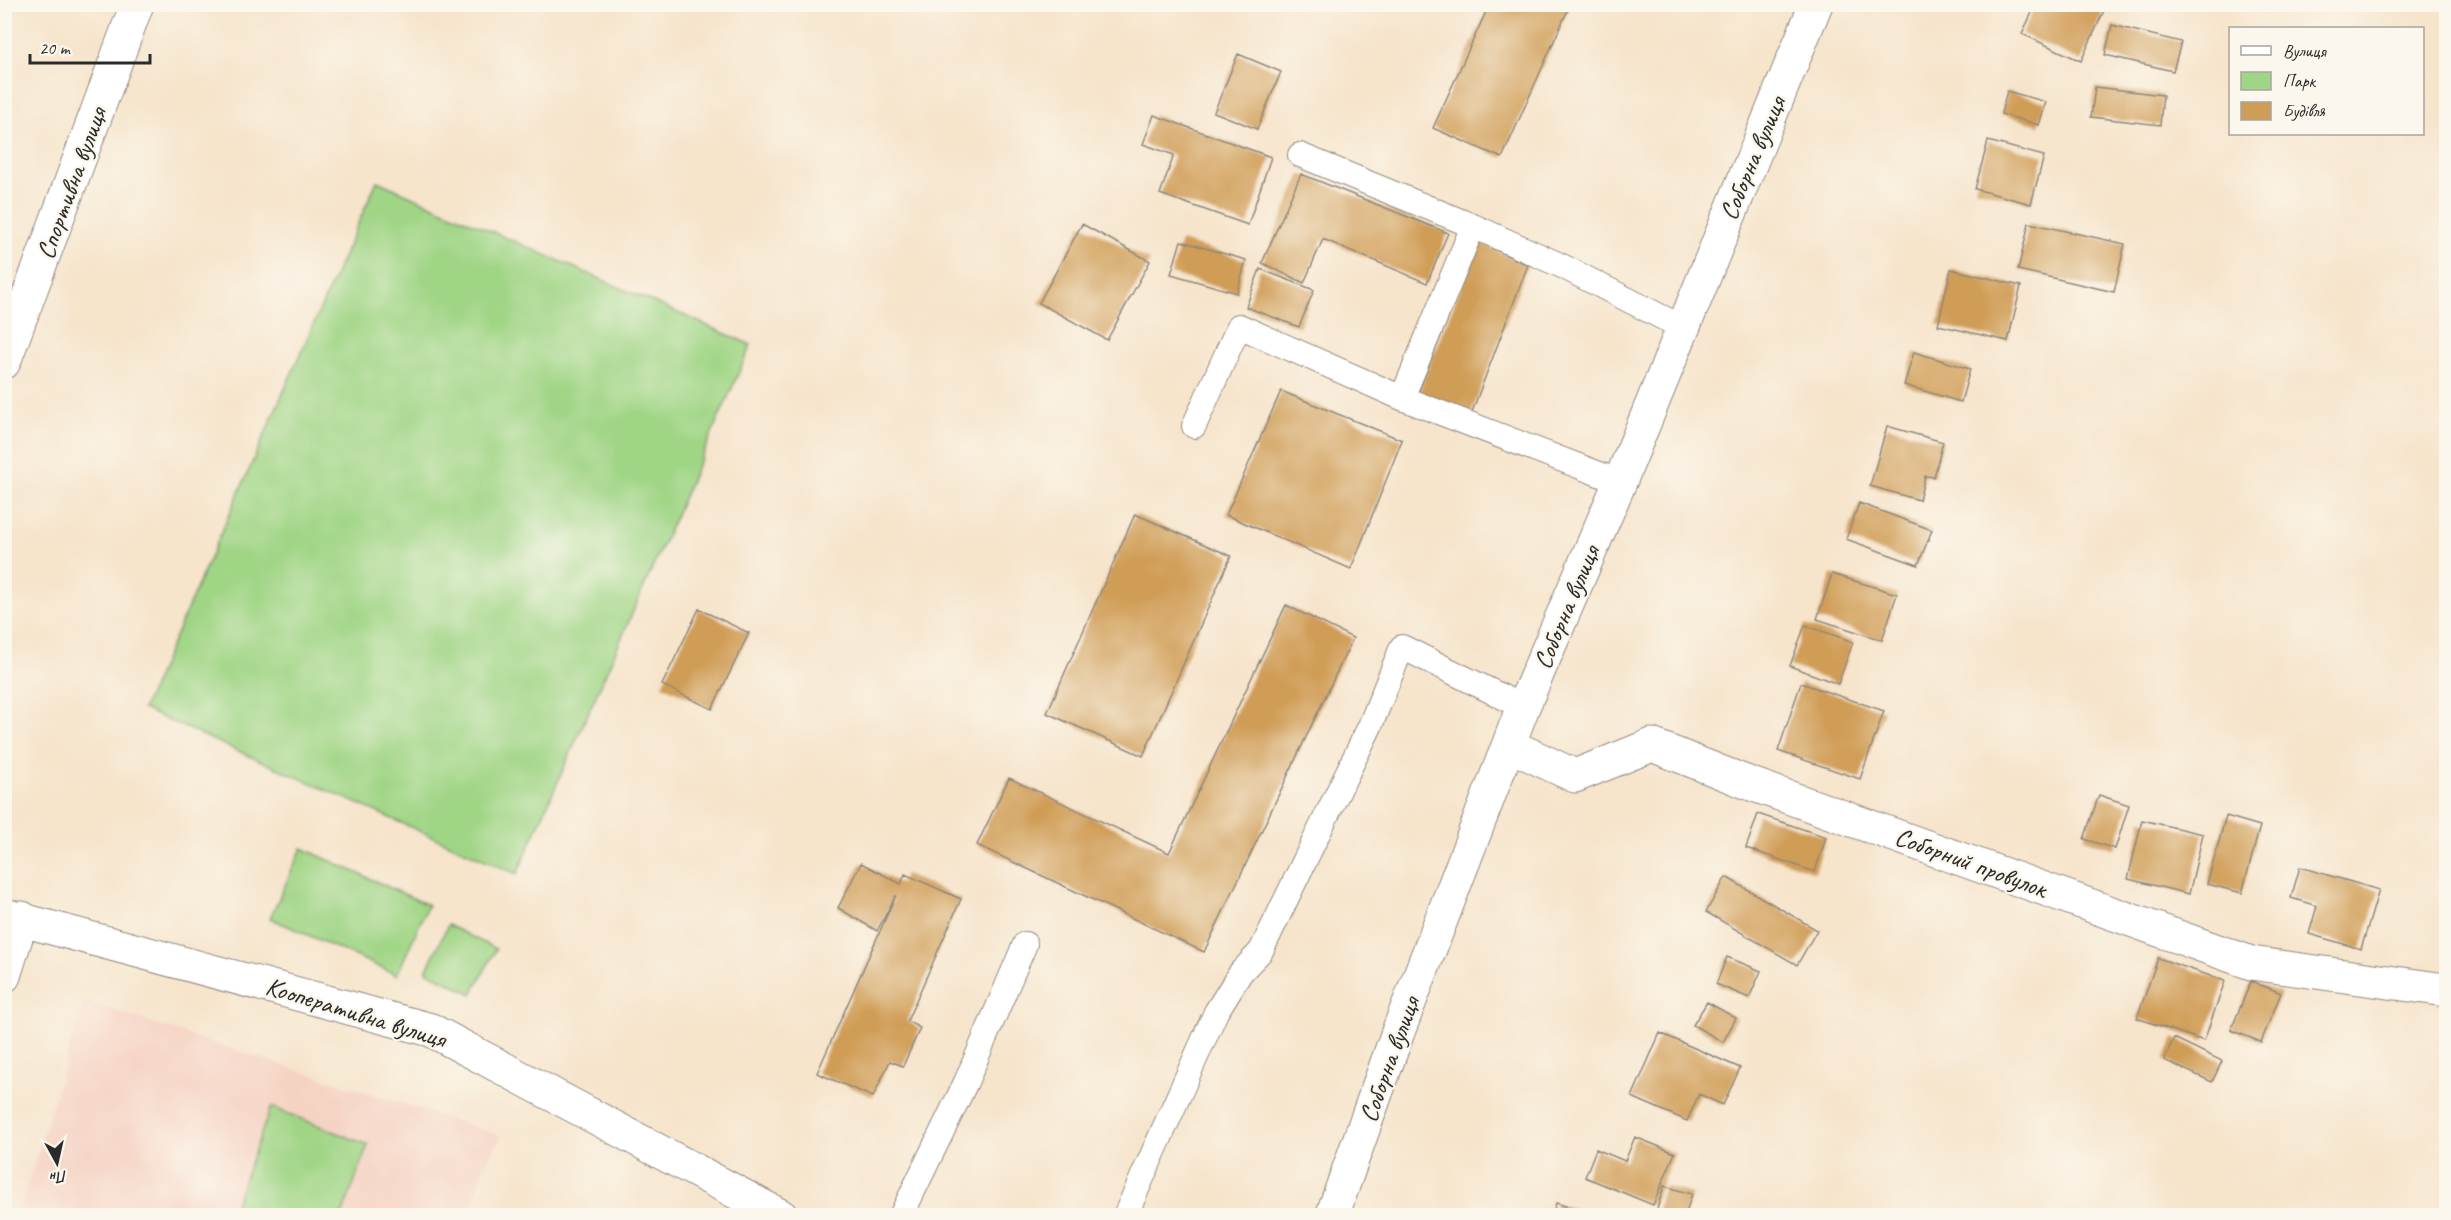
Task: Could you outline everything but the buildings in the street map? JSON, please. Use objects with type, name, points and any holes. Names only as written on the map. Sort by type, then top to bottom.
[{"type":"street","name":"Спортивна вулиця","points":[[4,362],[137,4]]},
{"type":"street","name":"Соборна вулиця","points":[[1332,1215],[1398,1032],[1523,707],[1620,482],[1712,251],[1816,4]]},
{"type":"street","name":"Соборний провулок","points":[[1509,745],[1575,776],[1652,745],[1743,781],[2251,963],[2446,990]]},
{"type":"street","points":[[4,976],[13,917]]},
{"type":"street","name":"Кооперативна вулиця","points":[[13,917],[431,1030],[781,1215]]},
{"type":"lane","points":[[1300,154],[1562,266],[1683,328]]},
{"type":"lane","points":[[1402,398],[1473,226]]},
{"type":"lane","points":[[1194,426],[1239,326],[1402,398],[1620,482]]},
{"type":"lane","points":[[1125,1215],[1216,1012],[1241,972],[1261,951],[1370,726],[1402,647],[1523,707]]},
{"type":"lane","points":[[902,1215],[966,1082],[1025,944]]},
{"type":"shaded area","points":[[84,1001],[502,1136],[483,1169],[468,1215],[18,1216]]},
{"type":"green space","points":[[377,181],[751,345],[517,874],[143,709]]},
{"type":"green space","points":[[302,848],[428,905],[397,975],[270,918]]},
{"type":"green space","points":[[448,925],[496,949],[472,994],[426,971]]},
{"type":"green space","points":[[271,1107],[368,1145],[342,1215],[231,1215]]}]
